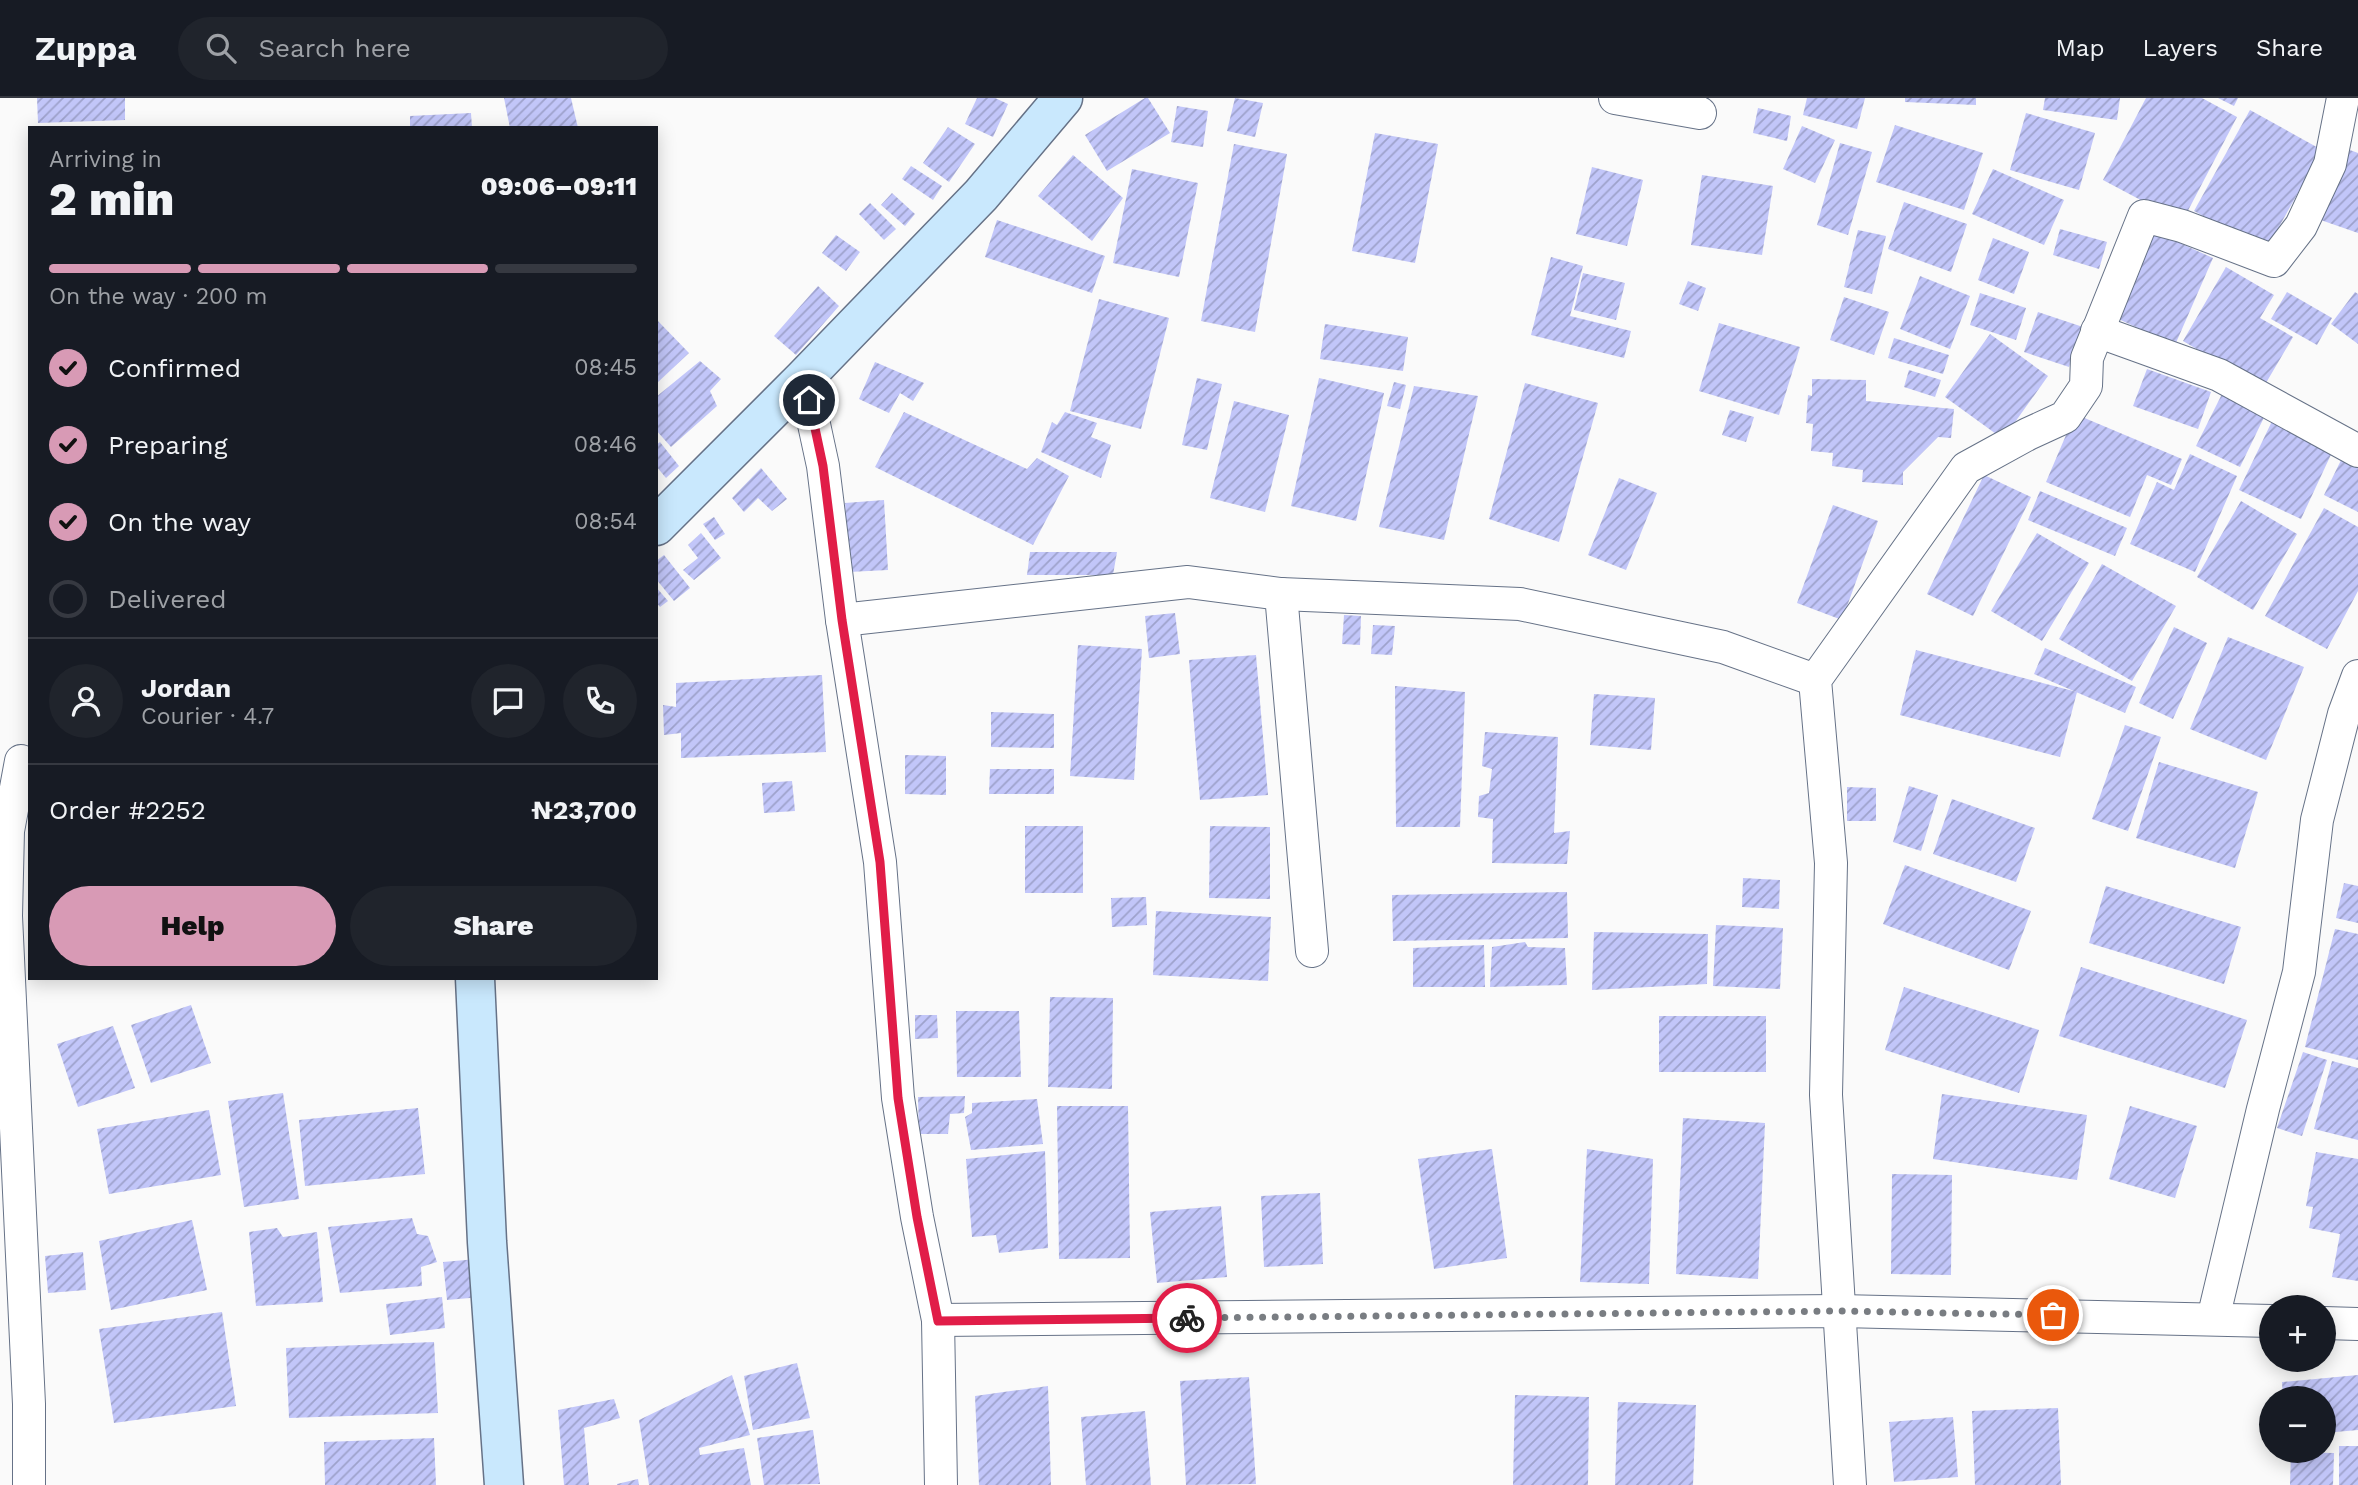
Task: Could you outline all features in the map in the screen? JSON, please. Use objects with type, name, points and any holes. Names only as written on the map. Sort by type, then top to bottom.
[{"type":"street","points":[[658,524],[804,379],[981,195],[1063,98]]},
{"type":"street","points":[[1615,98],[1700,113]]},
{"type":"street","points":[[1850,1485],[1826,1096],[1831,863],[1815,680],[1966,468],[2065,417],[2086,386],[2087,358],[2144,216],[2182,226],[2274,261],[2301,226],[2330,164],[2343,98]]},
{"type":"street","points":[[2097,331],[2219,375],[2358,451]]},
{"type":"street","points":[[804,379],[823,466],[842,620],[880,862],[898,1098],[917,1217],[938,1321],[941,1485]]},
{"type":"street","points":[[842,620],[1188,582],[1281,594],[1520,604],[1723,647],[1815,680]]},
{"type":"street","points":[[1281,594],[1312,951]]},
{"type":"street","points":[[2213,1319],[2299,972],[2317,820],[2344,714],[2358,676]]},
{"type":"street","points":[[17,761],[8,831],[6,916],[29,1404],[29,1485]]},
{"type":"street","points":[[475,980],[487,1242],[505,1485]]},
{"type":"street","points":[[938,1321],[1840,1311],[2259,1321]]},
{"type":"street","points":[[2336,1323],[2358,1324]]},
{"type":"building","points":[[37,98],[125,98],[125,120],[38,123]]},
{"type":"building","points":[[504,98],[571,98],[578,126],[510,126]]},
{"type":"building","points":[[977,98],[995,98],[1008,104],[993,137],[965,124]]},
{"type":"building","points":[[1148,98],[1170,133],[1107,171],[1085,135]]},
{"type":"building","points":[[1235,98],[1263,103],[1255,137],[1227,131]]},
{"type":"building","points":[[1807,98],[1865,98],[1857,129],[1803,115]]},
{"type":"building","points":[[1905,98],[1976,98],[1976,105],[1905,102]]},
{"type":"building","points":[[2045,98],[2120,98],[2117,120],[2043,110]]},
{"type":"building","points":[[2146,98],[2202,98],[2237,117],[2182,222],[2103,180]]},
{"type":"building","points":[[2218,98],[2238,98],[2234,106]]},
{"type":"building","points":[[1177,106],[1208,111],[1203,147],[1171,142]]},
{"type":"building","points":[[1758,108],[1791,116],[1787,141],[1753,133]]},
{"type":"building","points":[[2250,110],[2322,150],[2266,250],[2194,211]]},
{"type":"building","points":[[471,113],[472,126],[410,126],[410,116]]},
{"type":"building","points":[[2026,113],[2095,133],[2079,190],[2010,170]]},
{"type":"building","points":[[1895,125],[1983,153],[1964,210],[1876,182]]},
{"type":"building","points":[[1802,126],[1835,140],[1815,183],[1783,169]]},
{"type":"building","points":[[948,127],[975,144],[949,182],[923,163]]},
{"type":"building","points":[[1375,133],[1438,144],[1415,263],[1352,251]]},
{"type":"building","points":[[1840,143],[1872,152],[1848,235],[1817,225]]},
{"type":"building","points":[[1234,144],[1287,154],[1255,332],[1201,321]]},
{"type":"building","points":[[2339,146],[2358,153],[2358,233],[2315,218]]},
{"type":"building","points":[[1073,155],[1123,198],[1092,241],[1038,196]]},
{"type":"building","points":[[911,166],[942,186],[933,200],[902,179]]},
{"type":"building","points":[[1592,167],[1643,180],[1627,246],[1576,234]]},
{"type":"building","points":[[1132,169],[1198,183],[1179,277],[1113,263]]},
{"type":"building","points":[[1993,169],[2064,200],[2044,245],[1972,214]]},
{"type":"building","points":[[1702,175],[1773,186],[1762,255],[1691,245]]},
{"type":"building","points":[[892,193],[915,214],[905,226],[881,205]]},
{"type":"building","points":[[1904,202],[1967,224],[1951,272],[1888,249]]},
{"type":"building","points":[[870,203],[896,229],[884,240],[859,214]]},
{"type":"building","points":[[997,220],[1105,256],[1092,293],[985,257]]},
{"type":"building","points":[[2060,229],[2107,242],[2099,269],[2053,255]]},
{"type":"building","points":[[1858,230],[1886,236],[1872,294],[1844,287]]},
{"type":"building","points":[[2153,231],[2213,258],[2175,345],[2114,317]]},
{"type":"building","points":[[836,235],[860,252],[846,271],[822,253]]},
{"type":"building","points":[[1993,238],[2029,252],[2014,294],[1978,280]]},
{"type":"building","points":[[1551,257],[1583,266],[1570,316],[1631,331],[1624,358],[1531,335]]},
{"type":"building","points":[[2226,267],[2274,295],[2260,318],[2293,337],[2263,388],[2183,341]]},
{"type":"building","points":[[1583,273],[1625,283],[1616,320],[1574,310]]},
{"type":"building","points":[[1920,276],[1970,296],[1950,349],[1900,329]]},
{"type":"building","points":[[1688,281],[1706,288],[1698,311],[1679,304]]},
{"type":"building","points":[[818,286],[839,306],[796,355],[774,336]]},
{"type":"building","points":[[2287,292],[2332,318],[2317,345],[2271,319]]},
{"type":"building","points":[[2355,292],[2358,294],[2358,344],[2331,324]]},
{"type":"building","points":[[1980,293],[2026,308],[2016,340],[1970,325]]},
{"type":"building","points":[[1844,297],[1889,312],[1874,355],[1830,340]]},
{"type":"building","points":[[1099,299],[1169,318],[1141,429],[1070,411]]},
{"type":"building","points":[[2038,312],[2083,327],[2069,367],[2024,352]]},
{"type":"building","points":[[658,321],[689,353],[658,382]]},
{"type":"building","points":[[1719,323],[1800,347],[1779,415],[1699,391]]},
{"type":"building","points":[[1325,324],[1408,337],[1403,371],[1320,359]]},
{"type":"building","points":[[1990,334],[2048,376],[2003,439],[1945,397]]},
{"type":"building","points":[[1894,338],[1949,355],[1943,374],[1888,358]]},
{"type":"building","points":[[700,361],[721,379],[710,391],[717,406],[671,447],[658,432],[658,395]]},
{"type":"building","points":[[875,362],[924,383],[913,401],[900,393],[889,413],[859,399]]},
{"type":"building","points":[[2147,369],[2211,392],[2198,429],[2133,406]]},
{"type":"building","points":[[1909,370],[1941,380],[1935,397],[1904,387]]},
{"type":"building","points":[[1197,378],[1222,384],[1207,450],[1182,445]]},
{"type":"building","points":[[1319,378],[1384,393],[1356,521],[1291,506]]},
{"type":"building","points":[[1812,379],[1866,380],[1866,401],[1954,409],[1951,438],[1938,437],[1903,472],[1903,485],[1862,482],[1863,470],[1832,466],[1833,453],[1811,451],[1813,424],[1806,423],[1808,395],[1812,396]]},
{"type":"building","points":[[1394,382],[1406,385],[1400,409],[1387,406]]},
{"type":"building","points":[[1525,383],[1598,403],[1559,542],[1489,519]]},
{"type":"building","points":[[2227,384],[2270,405],[2240,467],[2196,446]]},
{"type":"building","points":[[1414,386],[1478,396],[1444,540],[1379,527]]},
{"type":"building","points":[[1234,401],[1289,415],[1265,512],[1210,498]]},
{"type":"building","points":[[1730,410],[1754,417],[1746,442],[1722,435]]},
{"type":"building","points":[[904,412],[1027,469],[1037,458],[1069,476],[1033,545],[875,467]]},
{"type":"building","points":[[1065,412],[1097,423],[1091,437],[1111,445],[1101,478],[1041,452],[1052,422],[1057,425]]},
{"type":"building","points":[[2075,414],[2182,459],[2171,485],[2147,475],[2130,517],[2046,482]]},
{"type":"building","points":[[2274,417],[2335,446],[2301,519],[2239,490]]},
{"type":"building","points":[[660,442],[679,466],[666,478],[658,468]]},
{"type":"building","points":[[2190,454],[2237,476],[2195,572],[2130,544],[2157,482],[2174,490]]},
{"type":"building","points":[[2344,454],[2358,461],[2358,512],[2324,495]]},
{"type":"building","points":[[761,468],[787,499],[772,511],[758,498],[744,512],[732,498]]},
{"type":"building","points":[[1984,475],[2031,497],[1973,616],[1927,594]]},
{"type":"building","points":[[1619,478],[1657,493],[1626,570],[1588,555]]},
{"type":"building","points":[[2040,491],[2127,528],[2115,556],[2028,520]]},
{"type":"building","points":[[884,500],[888,570],[849,572],[845,503]]},
{"type":"building","points":[[2241,501],[2297,534],[2253,610],[2197,577]]},
{"type":"building","points":[[1833,505],[1878,521],[1842,620],[1797,603]]},
{"type":"building","points":[[2324,508],[2358,527],[2358,591],[2327,649],[2265,616]]},
{"type":"building","points":[[714,517],[725,534],[715,540],[703,524]]},
{"type":"building","points":[[701,533],[721,558],[694,580],[683,570],[698,558],[688,545]]},
{"type":"building","points":[[2037,533],[2089,563],[2042,641],[1991,611]]},
{"type":"building","points":[[1030,552],[1117,552],[1113,575],[1027,575]]},
{"type":"building","points":[[664,555],[690,588],[674,601],[658,581],[658,560]]},
{"type":"building","points":[[2102,564],[2176,606],[2132,681],[2059,639]]},
{"type":"building","points":[[658,589],[668,601],[660,607],[658,604]]},
{"type":"building","points":[[1175,613],[1180,654],[1149,658],[1145,616]]},
{"type":"building","points":[[1344,615],[1361,616],[1360,645],[1342,644]]},
{"type":"building","points":[[1373,625],[1395,626],[1392,655],[1371,654]]},
{"type":"building","points":[[2174,627],[2207,643],[2173,719],[2139,703]]},
{"type":"building","points":[[2228,637],[2304,667],[2266,760],[2190,729]]},
{"type":"building","points":[[1078,645],[1142,649],[1134,780],[1070,776]]},
{"type":"building","points":[[2045,648],[2136,687],[2125,713],[2034,674]]},
{"type":"building","points":[[1916,650],[2077,692],[2060,757],[1900,715]]},
{"type":"building","points":[[1256,655],[1268,795],[1200,800],[1189,660]]},
{"type":"building","points":[[822,675],[826,752],[681,758],[681,733],[664,735],[663,705],[676,707],[676,683]]},
{"type":"building","points":[[1395,686],[1465,692],[1460,827],[1396,827]]},
{"type":"building","points":[[1594,694],[1655,698],[1651,750],[1590,745]]},
{"type":"building","points":[[991,712],[1054,714],[1054,748],[991,747]]},
{"type":"building","points":[[2125,725],[2161,737],[2128,831],[2092,819]]},
{"type":"building","points":[[1485,732],[1558,737],[1554,833],[1570,831],[1567,864],[1492,863],[1493,819],[1478,817],[1479,796],[1489,793],[1492,769],[1482,766]]},
{"type":"building","points":[[905,755],[946,756],[946,795],[905,794]]},
{"type":"building","points":[[2159,762],[2258,792],[2235,868],[2136,838]]},
{"type":"building","points":[[990,769],[1054,769],[1054,794],[989,794]]},
{"type":"building","points":[[792,781],[795,811],[764,813],[762,783]]},
{"type":"building","points":[[1909,786],[1938,795],[1921,851],[1893,842]]},
{"type":"building","points":[[1847,787],[1876,788],[1876,821],[1847,821]]},
{"type":"building","points":[[1952,799],[2035,828],[2016,882],[1933,854]]},
{"type":"building","points":[[1025,826],[1083,826],[1083,893],[1025,893]]},
{"type":"building","points":[[1210,826],[1270,827],[1270,899],[1209,898]]},
{"type":"building","points":[[1905,865],[2031,911],[2009,970],[1883,924]]},
{"type":"building","points":[[1743,878],[1780,880],[1779,909],[1742,907]]},
{"type":"building","points":[[2344,883],[2358,886],[2358,923],[2336,918]]},
{"type":"building","points":[[2106,886],[2241,927],[2224,984],[2089,943]]},
{"type":"building","points":[[1567,892],[1568,938],[1393,941],[1392,895]]},
{"type":"building","points":[[1146,897],[1147,925],[1112,927],[1111,898]]},
{"type":"building","points":[[1156,911],[1271,917],[1268,981],[1153,975]]},
{"type":"building","points":[[1716,925],[1783,928],[1780,989],[1713,986]]},
{"type":"building","points":[[2335,929],[2358,934],[2358,1060],[2305,1047]]},
{"type":"building","points":[[1594,932],[1708,934],[1707,984],[1592,990]]},
{"type":"building","points":[[1525,942],[1528,947],[1565,948],[1567,985],[1490,987],[1492,947]]},
{"type":"building","points":[[1484,945],[1485,987],[1413,987],[1413,948]]},
{"type":"building","points":[[2081,967],[2247,1020],[2225,1088],[2059,1036]]},
{"type":"building","points":[[1904,987],[2039,1030],[2019,1093],[1885,1050]]},
{"type":"building","points":[[1050,997],[1113,998],[1112,1089],[1048,1087]]},
{"type":"building","points":[[191,1005],[211,1063],[151,1083],[131,1025]]},
{"type":"building","points":[[956,1011],[1019,1011],[1021,1077],[957,1077]]},
{"type":"building","points":[[915,1015],[937,1015],[938,1038],[915,1039]]},
{"type":"building","points":[[1659,1016],[1766,1016],[1766,1072],[1659,1072]]},
{"type":"building","points":[[113,1026],[135,1088],[78,1107],[57,1044]]},
{"type":"building","points":[[2303,1052],[2327,1060],[2302,1136],[2277,1128]]},
{"type":"building","points":[[2332,1061],[2358,1068],[2358,1140],[2314,1129]]},
{"type":"building","points":[[283,1093],[299,1199],[244,1207],[228,1101]]},
{"type":"building","points":[[1942,1094],[2087,1115],[2077,1180],[1933,1159]]},
{"type":"building","points":[[965,1096],[964,1113],[950,1114],[948,1134],[919,1134],[918,1097]]},
{"type":"building","points":[[1037,1099],[1043,1144],[971,1150],[965,1117],[972,1113],[972,1103]]},
{"type":"building","points":[[1057,1106],[1128,1106],[1130,1258],[1059,1259]]},
{"type":"building","points":[[2130,1106],[2197,1126],[2175,1198],[2109,1179]]},
{"type":"building","points":[[418,1108],[425,1174],[305,1186],[299,1120]]},
{"type":"building","points":[[209,1110],[221,1175],[109,1194],[97,1129]]},
{"type":"building","points":[[1683,1118],[1765,1123],[1758,1279],[1676,1274]]},
{"type":"building","points":[[1492,1149],[1507,1258],[1434,1269],[1418,1159]]},
{"type":"building","points":[[1587,1149],[1653,1159],[1649,1284],[1580,1282]]},
{"type":"building","points":[[1045,1151],[1048,1248],[999,1253],[996,1235],[972,1237],[966,1159]]},
{"type":"building","points":[[2316,1152],[2358,1159],[2358,1281],[2332,1277],[2340,1234],[2309,1228],[2313,1207],[2306,1206]]},
{"type":"building","points":[[1892,1174],[1952,1175],[1951,1275],[1891,1274]]},
{"type":"building","points":[[1320,1193],[1323,1264],[1264,1267],[1261,1196]]},
{"type":"building","points":[[1221,1206],[1227,1277],[1157,1283],[1150,1212]]},
{"type":"building","points":[[412,1218],[417,1234],[428,1236],[437,1262],[421,1267],[422,1286],[340,1293],[328,1227]]},
{"type":"building","points":[[192,1220],[207,1290],[111,1310],[99,1241]]},
{"type":"building","points":[[277,1228],[283,1237],[317,1232],[323,1302],[256,1306],[249,1232]]},
{"type":"building","points":[[83,1252],[86,1290],[48,1293],[45,1256]]},
{"type":"building","points":[[477,1259],[481,1297],[447,1300],[443,1262]]},
{"type":"building","points":[[442,1297],[445,1328],[390,1335],[386,1304]]},
{"type":"building","points":[[222,1312],[236,1406],[114,1423],[99,1329]]},
{"type":"building","points":[[434,1342],[438,1413],[289,1418],[286,1348]]},
{"type":"building","points":[[797,1363],[810,1418],[753,1430],[744,1376]]},
{"type":"building","points":[[732,1375],[750,1435],[699,1448],[700,1455],[744,1448],[751,1485],[649,1485],[639,1420]]},
{"type":"building","points":[[2358,1375],[2358,1430],[2336,1432],[2336,1386],[2282,1386],[2282,1382]]},
{"type":"building","points":[[1249,1377],[1256,1484],[1186,1485],[1180,1381]]},
{"type":"building","points":[[1048,1386],[1051,1485],[979,1485],[975,1396]]},
{"type":"building","points":[[1515,1395],[1589,1397],[1588,1485],[1513,1485]]},
{"type":"building","points":[[614,1399],[620,1418],[584,1428],[589,1485],[564,1485],[558,1410]]},
{"type":"building","points":[[1618,1402],[1696,1405],[1693,1485],[1615,1485]]},
{"type":"building","points":[[2058,1408],[2061,1485],[1975,1485],[1972,1411]]},
{"type":"building","points":[[1145,1411],[1151,1485],[1086,1485],[1081,1417]]},
{"type":"building","points":[[1953,1417],[1958,1477],[1894,1482],[1889,1422]]},
{"type":"building","points":[[813,1430],[820,1484],[764,1485],[757,1438]]},
{"type":"building","points":[[434,1438],[436,1485],[325,1485],[324,1442]]},
{"type":"building","points":[[2339,1446],[2358,1446],[2358,1485],[2339,1485]]},
{"type":"building","points":[[2291,1463],[2334,1463],[2333,1485],[2290,1485]]},
{"type":"building","points":[[638,1479],[639,1485],[617,1485],[617,1484]]},
{"type":"way so far","points":[[1187,1318],[1840,1311],[2053,1315]]},
{"type":"route","points":[[809,400],[823,466],[842,620],[880,862],[898,1098],[917,1217],[938,1321],[1187,1318]]}]
